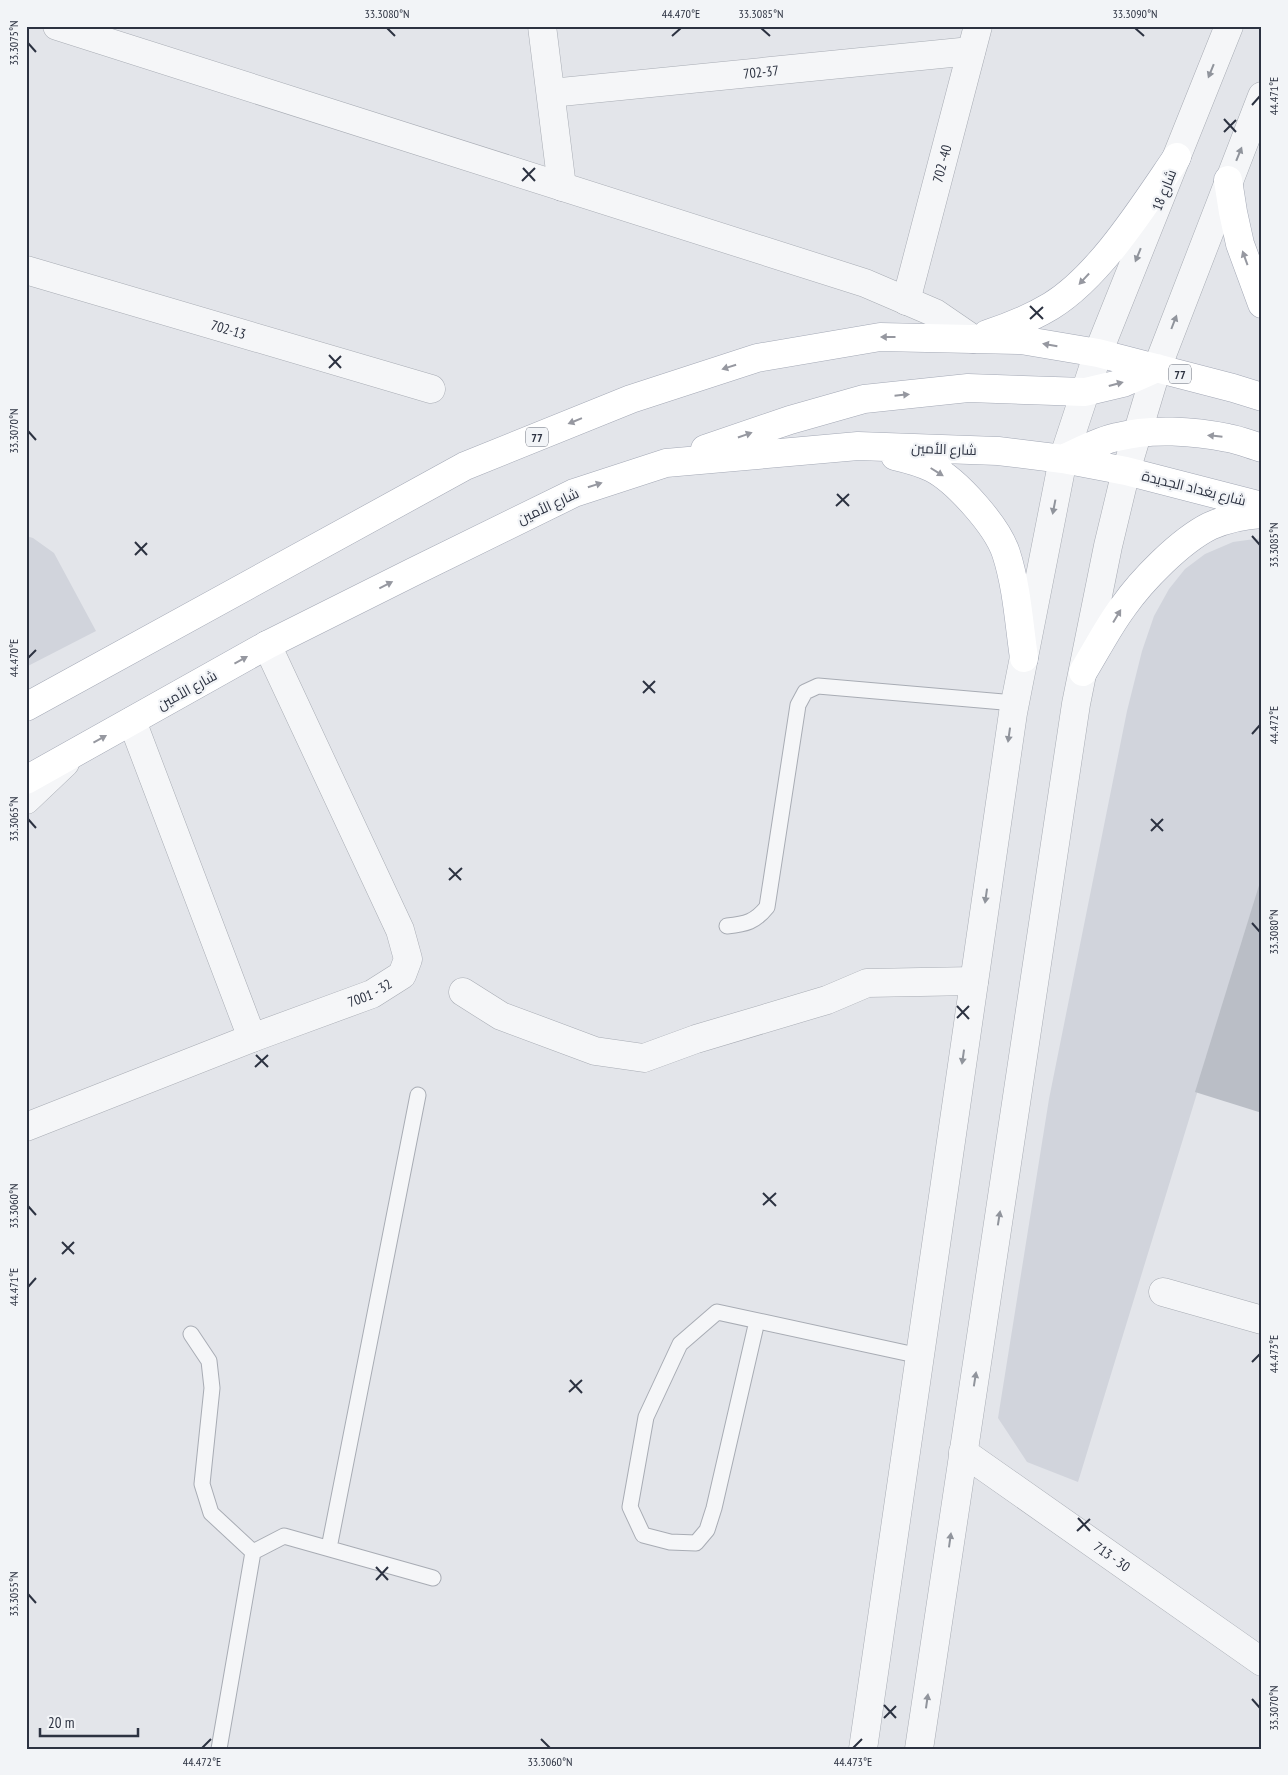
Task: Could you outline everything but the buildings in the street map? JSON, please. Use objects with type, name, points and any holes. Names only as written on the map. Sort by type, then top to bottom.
[{"type":"main road","points":[[973,339],[1016,324],[1052,306],[1076,287],[1136,217],[1177,157]]},
{"type":"main road","points":[[1228,180],[1240,244],[1262,304]]},
{"type":"main road","name":"77","points":[[26,707],[465,466],[631,399],[757,358],[880,337],[1021,340],[1098,353],[1262,397]]},
{"type":"main road","points":[[666,462],[790,420],[864,399],[968,388],[1085,392],[1123,383],[1157,368]]},
{"type":"main road","points":[[1063,459],[1092,445],[1116,437],[1137,433],[1179,432],[1229,438],[1262,448]]},
{"type":"main road","points":[[858,446],[932,468],[953,482],[971,501],[1006,551],[1013,583],[1024,658]]},
{"type":"main road","name":"شارع الأمين","points":[[26,780],[267,645],[574,492],[666,462],[858,446],[998,451],[1063,459],[1126,472]]},
{"type":"main road","name":"شارع بغداد الجديدة","points":[[1126,472],[1262,506]]},
{"type":"main road","points":[[1083,672],[1123,607],[1150,575],[1179,547],[1210,526],[1244,515],[1262,514]]},
{"type":"street","points":[[57,26],[865,283],[935,313],[973,339]]},
{"type":"street","points":[[542,26],[562,187]]},
{"type":"street","name":"شارع 18","points":[[863,1749],[1015,704],[1063,459],[1098,353],[1229,26]]},
{"type":"street","name":"702-37","points":[[551,93],[975,38]]},
{"type":"street","name":"702 -40","points":[[906,301],[975,38]]},
{"type":"street","points":[[919,1749],[1076,704],[1108,546],[1126,472],[1157,368],[1262,96]]},
{"type":"street","name":"702-13","points":[[26,270],[431,389]]},
{"type":"street","name":"7001 - 32","points":[[26,1128],[252,1038],[372,994],[402,975],[408,959],[400,930],[267,645]]},
{"type":"street","points":[[132,721],[252,1038]]},
{"type":"street","points":[[26,800],[75,753]]},
{"type":"street","points":[[463,992],[501,1016],[594,1051],[644,1058],[696,1039],[826,1000],[867,983],[974,981]]},
{"type":"street","points":[[1163,1292],[1262,1320]]},
{"type":"street","name":"713 - 30","points":[[963,1452],[1262,1662]]},
{"type":"lane","points":[[728,926],[742,924],[758,918],[767,907],[798,705],[805,692],[818,686],[1015,704]]},
{"type":"lane","points":[[329,1548],[418,1095]]},
{"type":"lane","points":[[757,1321],[714,1508],[707,1530],[696,1543],[670,1542],[643,1535],[630,1507],[646,1417],[680,1344],[716,1312],[920,1356]]},
{"type":"lane","points":[[191,1334],[208,1361],[212,1388],[202,1484],[211,1514],[253,1552]]},
{"type":"lane","points":[[253,1552],[284,1536],[433,1578]]},
{"type":"lane","points":[[219,1749],[253,1552]]},
{"type":"shaded area","points":[[26,536],[33,538],[54,553],[96,631],[26,667]]},
{"type":"shaded area","points":[[1262,538],[1262,881],[1078,1482],[1027,1462],[998,1418],[1049,1099],[1127,711],[1142,651],[1154,616],[1169,589],[1185,569],[1205,554],[1233,542]]}]
